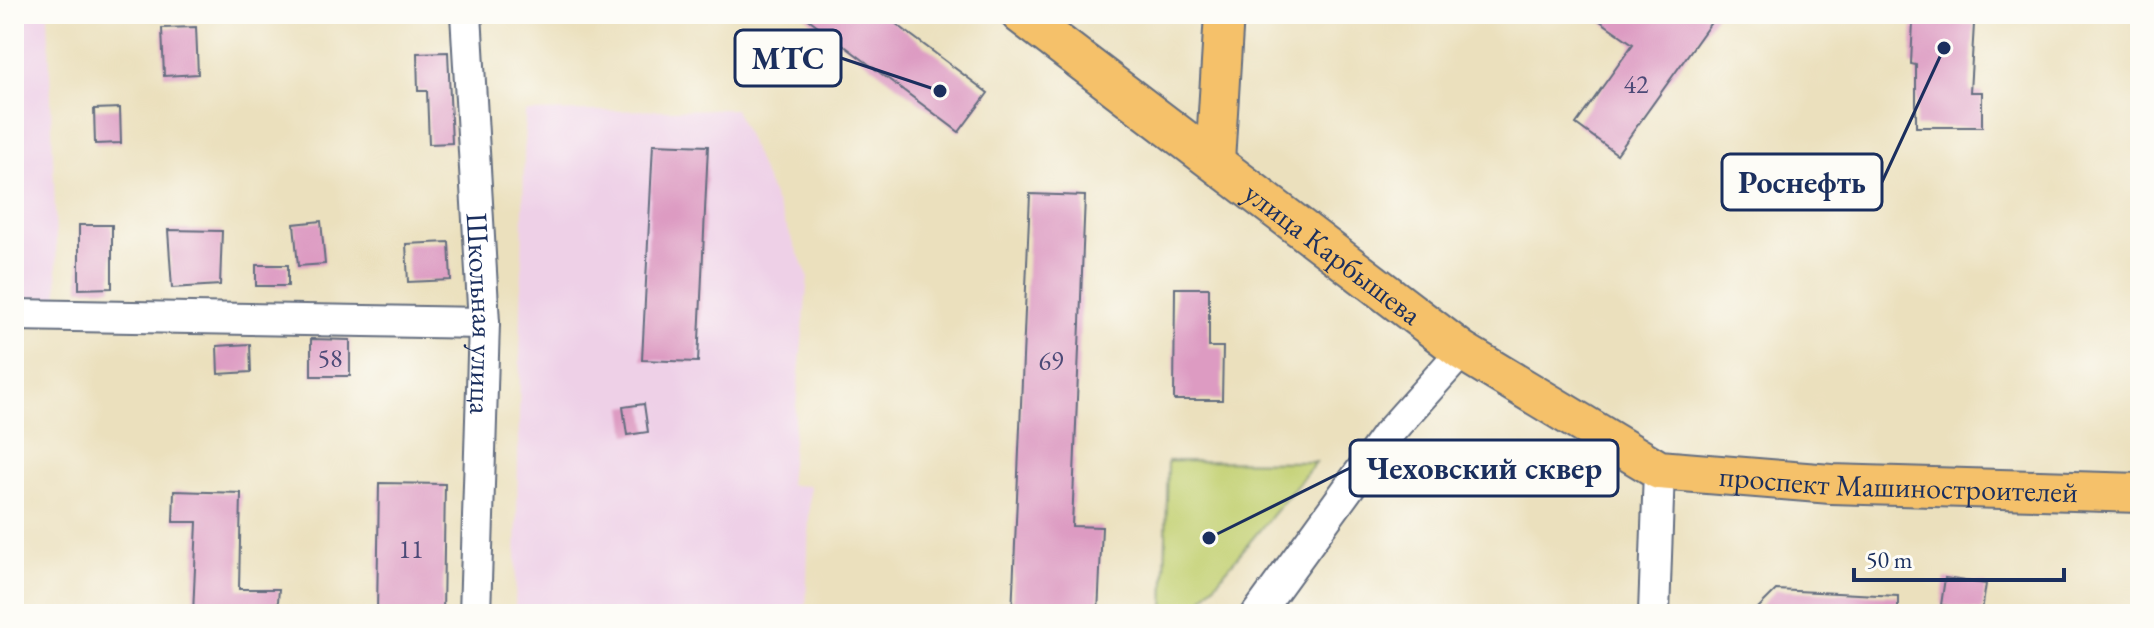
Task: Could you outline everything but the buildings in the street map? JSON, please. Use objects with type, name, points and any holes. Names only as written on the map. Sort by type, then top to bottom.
[{"type":"main road","name":"улица Карбышева","points":[[1020,14],[1462,351],[1659,470]]},
{"type":"main road","points":[[1215,161],[1224,14]]},
{"type":"main road","name":"проспект Машиностроителей","points":[[1659,470],[1831,484],[2140,493]]},
{"type":"street","name":"Школьная улица","points":[[466,14],[484,323],[475,614]]},
{"type":"street","points":[[14,315],[484,323]]},
{"type":"street","points":[[1257,614],[1387,435],[1462,351]]},
{"type":"street","points":[[1654,614],[1659,470]]},
{"type":"shaded area","points":[[14,14],[48,14],[58,298],[14,299]]},
{"type":"shaded area","points":[[735,109],[808,276],[789,485],[810,486],[806,614],[515,614],[525,112]]},
{"type":"green space","points":[[1168,461],[1316,462],[1190,614],[1164,614]]},
{"type":"place","name":"Роснефть","points":[[1944,48]]},
{"type":"place","name":"МТС","points":[[940,91]]},
{"type":"place","name":"Чеховский сквер","points":[[1209,538]]}]
